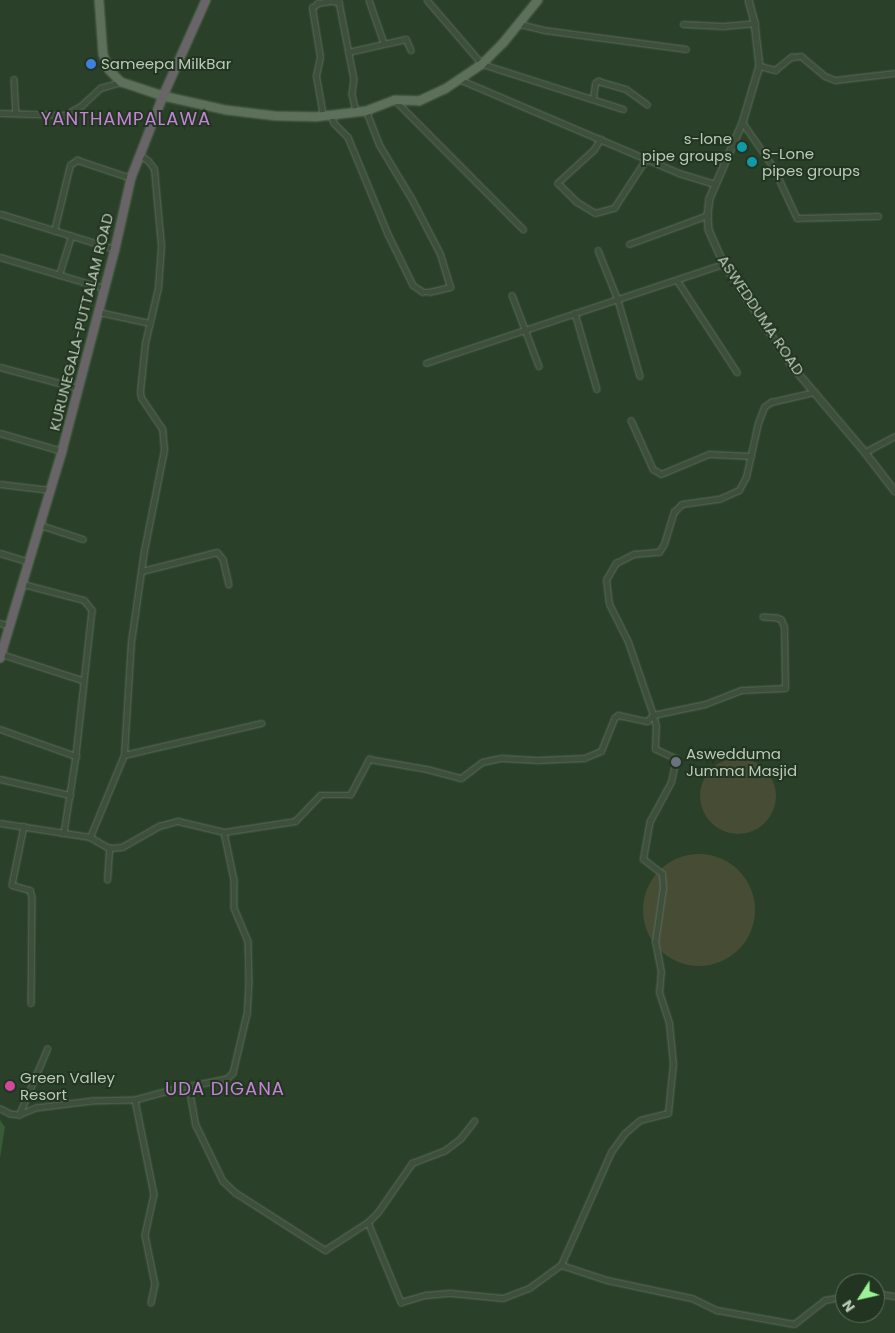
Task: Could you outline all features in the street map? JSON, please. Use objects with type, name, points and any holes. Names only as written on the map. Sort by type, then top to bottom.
[{"type":"highway","name":"KURUNEGALA-PUTTALAM ROAD","points":[[1,656],[62,451],[115,250],[131,178],[163,96],[206,0]]},
{"type":"main road","points":[[99,0],[102,54],[112,73],[121,82],[163,96],[241,113],[276,116],[356,114],[395,100],[420,102],[461,80],[482,64],[520,24],[538,0]]},
{"type":"street","points":[[369,0],[384,43]]},
{"type":"street","points":[[427,0],[482,64],[593,98],[622,110]]},
{"type":"street","name":"ASWEDDUMA ROAD","points":[[748,0],[755,23],[760,66],[743,124],[714,184],[708,215],[710,230],[724,264],[793,367],[865,452],[895,492]]},
{"type":"street","points":[[356,114],[352,94],[354,79],[339,2],[318,3],[312,8],[320,57],[316,76],[327,116],[348,137],[388,234],[412,285],[423,292],[450,286],[440,254],[424,221],[379,145],[366,111]]},
{"type":"street","points":[[683,24],[723,26],[755,23]]},
{"type":"street","points":[[520,24],[544,30],[686,49]]},
{"type":"street","points":[[348,52],[406,39],[411,50]]},
{"type":"street","points":[[760,66],[775,70],[791,57],[801,56],[825,76],[835,80],[895,73]]},
{"type":"street","points":[[14,78],[16,113]]},
{"type":"street","points":[[461,80],[601,140],[714,184]]},
{"type":"street","points":[[593,98],[594,83],[598,81],[626,90],[647,104]]},
{"type":"street","points":[[0,113],[65,114],[82,105],[100,88],[121,82]]},
{"type":"street","points":[[395,100],[523,229]]},
{"type":"street","points":[[743,124],[774,168],[797,218],[878,216]]},
{"type":"street","points":[[601,140],[594,150],[558,183],[577,202],[595,213],[614,208],[646,158]]},
{"type":"street","points":[[90,837],[124,755],[128,720],[128,670],[142,571],[164,450],[162,429],[140,398],[145,344],[158,288],[160,230],[154,170],[148,161],[139,156]]},
{"type":"street","points":[[54,231],[70,165],[77,160],[131,178]]},
{"type":"street","points":[[2,214],[115,250]]},
{"type":"street","points":[[629,244],[708,215]]},
{"type":"street","points":[[58,275],[71,236]]},
{"type":"street","points":[[598,250],[618,300],[640,376]]},
{"type":"street","points":[[0,257],[104,288]]},
{"type":"street","points":[[426,363],[724,264]]},
{"type":"street","points":[[677,280],[738,372]]},
{"type":"street","points":[[512,295],[527,330],[539,366]]},
{"type":"street","points":[[99,312],[150,323]]},
{"type":"street","points":[[574,313],[597,389]]},
{"type":"street","points":[[0,367],[78,388]]},
{"type":"street","points":[[368,1222],[401,1302],[426,1295],[452,1293],[503,1298],[529,1288],[562,1265],[611,1152],[624,1134],[640,1120],[668,1113],[673,1064],[670,1023],[659,993],[661,972],[655,942],[663,888],[662,874],[643,859],[650,821],[671,782],[676,759],[655,749],[656,726],[653,715],[628,642],[609,604],[606,580],[616,563],[634,554],[659,552],[664,544],[674,512],[682,504],[719,499],[739,490],[746,477],[758,422],[764,407],[771,402],[815,392]]},
{"type":"street","points":[[631,420],[653,469],[660,474],[709,454],[751,456]]},
{"type":"street","points":[[0,433],[62,451]]},
{"type":"street","points":[[865,452],[895,436]]},
{"type":"street","points":[[0,484],[50,490]]},
{"type":"street","points":[[40,525],[83,539]]},
{"type":"street","points":[[142,571],[216,552],[223,559],[229,584]]},
{"type":"street","points":[[0,553],[30,562]]},
{"type":"street","points":[[23,584],[84,600],[89,603],[92,610],[82,680],[76,756],[64,833]]},
{"type":"street","points":[[0,823],[90,837],[109,848],[122,847],[159,826],[178,821],[224,832],[295,821],[320,796],[350,796],[369,759],[427,769],[461,778],[482,762],[501,758],[537,760],[584,758],[601,751],[614,718],[618,715],[647,721],[653,715],[705,704],[741,690],[785,688],[784,627],[782,620],[763,617]]},
{"type":"street","points":[[0,623],[10,626]]},
{"type":"street","points":[[1,656],[82,680]]},
{"type":"street","points":[[124,755],[261,723]]},
{"type":"street","points":[[0,729],[76,756]]},
{"type":"street","points":[[0,779],[70,794]]},
{"type":"street","points":[[24,826],[12,885],[30,890],[31,893],[32,1003]]},
{"type":"street","points":[[0,1109],[10,1114],[19,1115],[36,1108],[92,1101],[135,1100],[227,1080],[234,1073],[247,1014],[249,981],[248,941],[234,908],[234,880],[224,832]]},
{"type":"street","points":[[107,880],[109,848]]},
{"type":"street","points":[[19,1115],[47,1049]]},
{"type":"street","points":[[189,1087],[196,1125],[223,1180],[236,1194],[325,1250],[368,1222],[378,1212],[412,1163],[444,1151],[460,1139],[474,1121]]},
{"type":"street","points":[[135,1100],[154,1194],[145,1235],[155,1284],[151,1303]]},
{"type":"street","points":[[562,1265],[607,1280],[692,1298],[717,1310],[794,1324],[825,1300],[835,1298]]},
{"type":"shaded area","points":[[731,758],[745,758],[759,764],[770,775],[776,789],[773,811],[765,823],[745,834],[731,834],[717,828],[706,817],[700,803],[700,789],[706,775],[717,764]]},
{"type":"shaded area","points":[[699,854],[721,858],[739,870],[751,888],[755,910],[751,932],[739,950],[721,962],[699,966],[677,962],[659,950],[647,932],[643,910],[647,888],[659,870],[677,858]]},
{"type":"shaded area","points":[[0,1120],[5,1127],[0,1158]]},
{"type":"place","name":"Sameepa MilkBar","points":[[91,64]]},
{"type":"place","name":"s-lone pipe groups","points":[[742,147]]},
{"type":"place","name":"S-Lone pipes groups","points":[[752,162]]},
{"type":"place","name":"Aswedduma Jumma Masjid","points":[[676,762]]},
{"type":"place","name":"Green Valley Resort","points":[[10,1086]]},
{"type":"district","name":"YANTHAMPALAWA","points":[[126,119]]},
{"type":"district","name":"UDA DIGANA","points":[[225,1089]]}]
